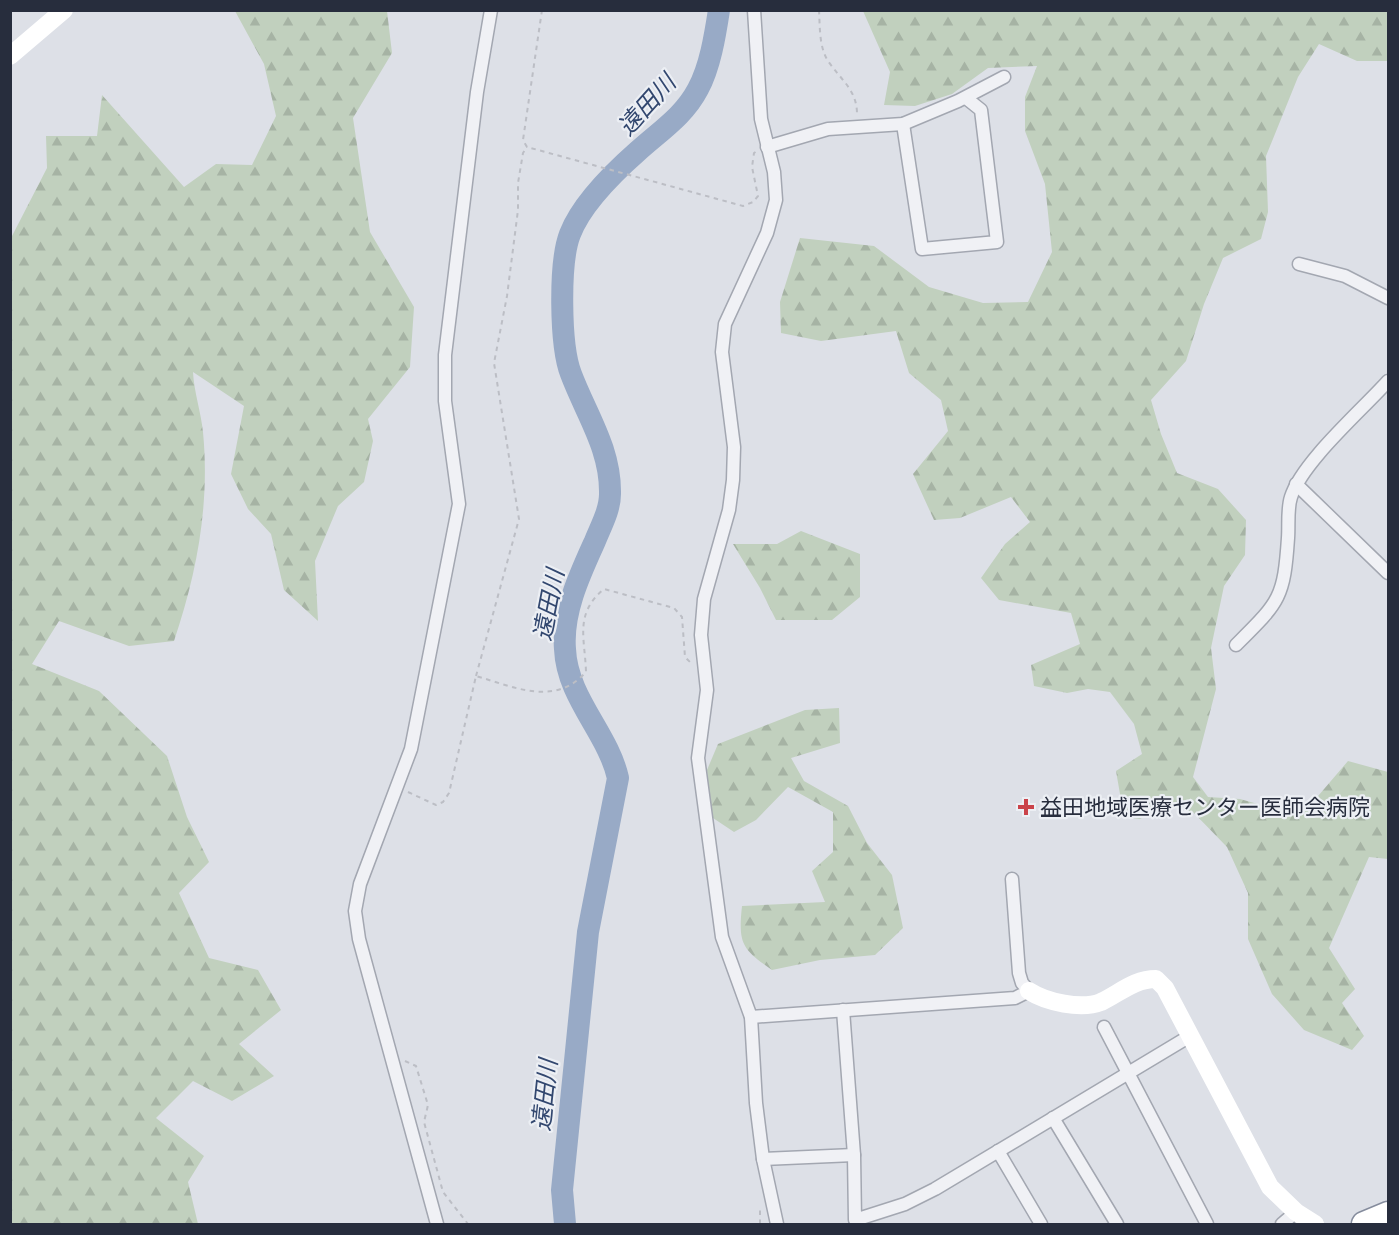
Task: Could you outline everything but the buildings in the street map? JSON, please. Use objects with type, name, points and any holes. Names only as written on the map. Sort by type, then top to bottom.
[{"type":"highway","points":[[1364,1224],[1389,1214]]},
{"type":"street","points":[[10,56],[64,10]]},
{"type":"street","points":[[437,1224],[359,939],[355,911],[360,884],[411,749],[459,504],[445,401],[445,354],[477,92],[491,10]]},
{"type":"street","points":[[754,10],[761,119],[766,147],[774,172],[776,200],[768,233],[725,324],[722,352],[734,447],[733,480],[729,510],[704,599],[701,635],[707,690],[698,758],[722,937],[751,1017],[756,1103],[763,1159],[777,1224]]},
{"type":"street","points":[[766,147],[809,133],[857,126],[903,124],[966,98],[1004,77]]},
{"type":"street","points":[[903,124],[922,249],[997,242],[981,110],[966,98]]},
{"type":"street","points":[[1299,264],[1345,276],[1389,298]]},
{"type":"street","points":[[1236,645],[1272,609],[1281,594],[1286,569],[1290,499],[1296,484],[1310,464],[1389,381]]},
{"type":"street","points":[[1296,484],[1389,573]]},
{"type":"street","points":[[1012,879],[1019,973],[1029,991],[1039,998],[1080,1005],[1099,1003],[1142,979],[1156,979],[1165,988],[1270,1187],[1296,1212],[1315,1224]]},
{"type":"street","points":[[751,1017],[1015,998],[1029,991]]},
{"type":"street","points":[[843,1010],[854,1155],[855,1220],[905,1204],[1190,1036]]},
{"type":"street","points":[[1104,1027],[1207,1224]]},
{"type":"street","points":[[1053,1118],[1117,1224]]},
{"type":"street","points":[[998,1151],[1041,1224]]},
{"type":"street","points":[[763,1159],[854,1155]]},
{"type":"street","points":[[1282,1224],[1296,1212]]},
{"type":"path","points":[[398,787],[436,805],[443,802],[449,793],[476,676],[519,519],[494,363],[507,297],[518,210],[518,183],[527,147],[523,140],[542,10]]},
{"type":"path","points":[[819,10],[821,40],[827,60],[857,100],[857,126]]},
{"type":"path","points":[[527,147],[742,206],[753,202],[758,196],[754,153],[766,147]]},
{"type":"path","points":[[476,676],[535,694],[549,694],[579,679],[586,672],[581,640],[585,616],[591,599],[604,589],[674,608],[682,616],[685,657],[692,665],[704,669]]},
{"type":"path","points":[[393,1064],[407,1061],[416,1066],[428,1105],[424,1122],[443,1192],[468,1224]]},
{"type":"green space","points":[[235,11],[387,11],[392,53],[353,118],[370,232],[414,307],[410,367],[368,419],[373,441],[364,482],[338,506],[315,561],[318,621],[284,590],[271,534],[248,509],[231,474],[244,406],[193,372],[203,432],[205,485],[195,564],[174,641],[129,646],[59,621],[32,664],[99,691],[167,756],[187,817],[209,862],[179,893],[209,958],[258,970],[281,1010],[239,1044],[274,1076],[232,1101],[193,1081],[156,1118],[204,1156],[188,1182],[198,1224],[11,1224],[11,238],[47,168],[46,136],[97,136],[102,95],[184,187],[216,164],[252,165],[276,116],[264,64]]},
{"type":"green space","points":[[863,11],[1388,11],[1388,61],[1357,61],[1319,44],[1298,77],[1266,156],[1268,212],[1261,239],[1223,258],[1204,304],[1186,361],[1151,400],[1161,434],[1177,473],[1218,489],[1246,520],[1245,555],[1224,586],[1211,648],[1216,689],[1193,777],[1208,797],[1240,799],[1301,816],[1348,761],[1388,772],[1388,859],[1369,857],[1329,948],[1355,989],[1342,1003],[1364,1036],[1352,1050],[1304,1030],[1272,994],[1248,939],[1248,893],[1227,847],[1193,812],[1166,805],[1140,819],[1124,817],[1116,771],[1142,754],[1134,724],[1110,692],[1088,689],[1067,693],[1034,686],[1031,665],[1080,644],[1071,613],[999,600],[981,578],[1005,544],[1030,522],[1011,497],[960,518],[934,520],[913,474],[948,431],[941,400],[909,373],[896,331],[821,341],[781,333],[780,302],[800,238],[874,246],[929,287],[983,303],[1028,302],[1052,252],[1045,184],[1025,131],[1025,97],[1037,66],[988,68],[952,94],[915,106],[884,105],[890,72]]},
{"type":"green space","points":[[801,531],[860,554],[860,597],[832,620],[776,620],[760,588],[733,544],[777,544]]},
{"type":"green space","points":[[839,708],[840,743],[791,758],[804,781],[848,806],[867,843],[892,875],[903,928],[875,955],[820,960],[772,970],[748,951],[744,944],[741,929],[742,906],[825,902],[812,871],[833,852],[833,812],[788,787],[756,820],[734,832],[710,816],[707,770],[718,744],[805,710]]},
{"type":"waterway","name":"遠田川","points":[[565,1224],[562,1190],[588,932],[618,778],[606,746],[573,684],[567,667],[565,649],[569,607],[605,518],[610,494],[602,447],[567,361],[562,304],[566,247],[575,222],[599,189],[679,115],[692,99],[709,61],[719,10]]},
{"type":"place","name":"益田地域医療センター医師会病院","points":[[1026,807]]}]
